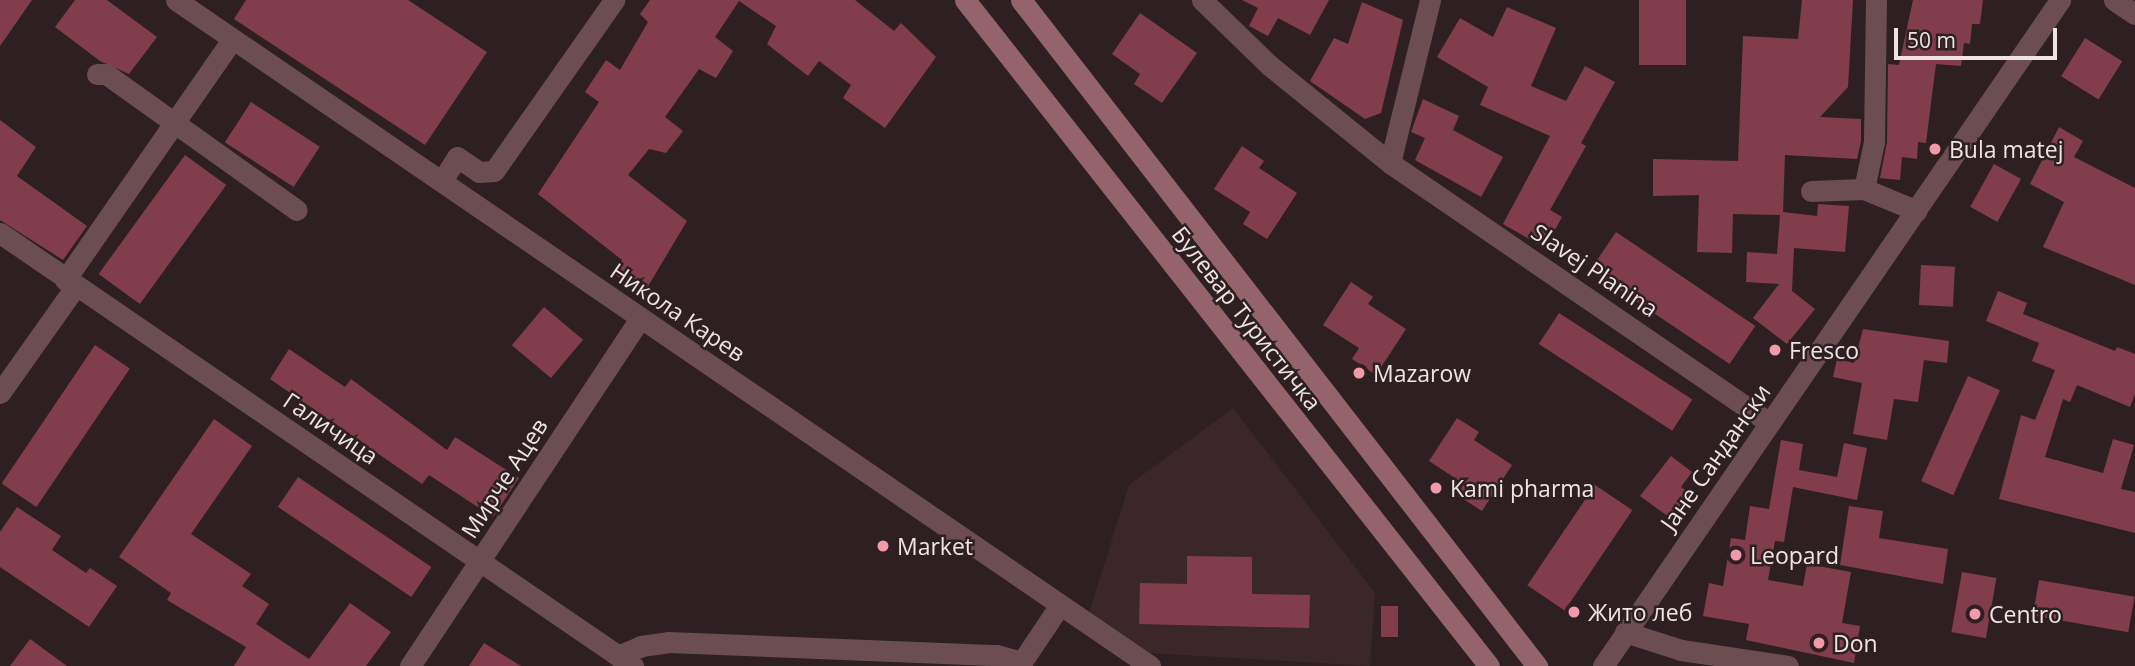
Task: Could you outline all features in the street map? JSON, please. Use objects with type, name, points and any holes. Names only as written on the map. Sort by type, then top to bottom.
[{"type":"main road","name":"Булевар Туристичка","points":[[965,0],[1489,666]]},
{"type":"main road","name":"Булевар Туристичка","points":[[1021,0],[1537,666]]},
{"type":"street","name":"Никола Карев","points":[[176,0],[1150,666]]},
{"type":"street","points":[[442,181],[457,157],[480,172],[494,171],[614,0]]},
{"type":"street","name":"Slavej Planina","points":[[1202,0],[1269,65],[1390,163],[1770,423]]},
{"type":"street","points":[[1390,163],[1430,0]]},
{"type":"street","points":[[1864,189],[1874,142],[1876,0]]},
{"type":"street","name":"Јане Сандански","points":[[1603,666],[2060,0]]},
{"type":"street","points":[[2114,0],[2135,14]]},
{"type":"street","points":[[0,393],[232,40]]},
{"type":"street","points":[[97,74],[107,74],[297,210]]},
{"type":"street","points":[[1811,191],[1864,189],[1917,211]]},
{"type":"street","name":"Галичица","points":[[0,233],[625,661]]},
{"type":"street","name":"Мирче Ацев","points":[[410,666],[640,319]]},
{"type":"street","points":[[625,661],[641,646],[668,642],[997,655],[1020,664],[1060,604]]},
{"type":"street","points":[[1625,632],[1681,650],[1788,666]]},
{"type":"shaded area","points":[[1233,408],[1375,593],[1370,666],[1132,652],[1087,620],[1129,485]]},
{"type":"building","points":[[0,0],[32,0],[0,46]]},
{"type":"building","points":[[75,0],[107,0],[157,37],[129,74],[100,61],[55,27]]},
{"type":"building","points":[[246,0],[408,0],[487,52],[425,145],[234,19]]},
{"type":"building","points":[[650,0],[855,0],[894,31],[901,23],[936,57],[885,128],[843,98],[851,85],[819,61],[808,76],[767,44],[776,26],[739,1],[715,37],[733,51],[716,78],[699,69],[665,117],[683,131],[666,153],[649,149],[628,175],[687,221],[644,293],[614,274],[622,260],[538,194],[599,102],[585,92],[606,60],[620,70],[648,22],[640,14]]},
{"type":"building","points":[[1242,0],[1329,0],[1310,35],[1278,18],[1268,36],[1249,26],[1258,8]]},
{"type":"building","points":[[1639,0],[1686,0],[1686,65],[1639,65]]},
{"type":"building","points":[[1802,0],[1853,0],[1848,87],[1820,117],[1861,119],[1861,141],[1857,159],[1785,155],[1783,212],[1817,216],[1818,204],[1849,206],[1845,252],[1794,248],[1792,291],[1815,309],[1787,344],[1753,318],[1779,284],[1746,282],[1747,252],[1777,254],[1780,215],[1733,214],[1732,253],[1697,252],[1699,195],[1653,196],[1653,159],[1738,161],[1743,36],[1798,39]]},
{"type":"building","points":[[1913,0],[1983,0],[1980,24],[1972,24],[1970,44],[1964,43],[1961,66],[1936,64],[1926,143],[1918,142],[1917,159],[1902,157],[1900,180],[1880,178],[1887,142],[1888,64],[1899,65]]},
{"type":"building","points":[[1362,2],[1403,20],[1381,113],[1365,119],[1310,81],[1334,38],[1348,44]]},
{"type":"building","points":[[1507,7],[1556,28],[1531,86],[1566,101],[1585,66],[1615,82],[1581,143],[1586,146],[1550,210],[1562,217],[1545,248],[1503,224],[1550,136],[1480,105],[1488,87],[1437,57],[1460,18],[1493,37]]},
{"type":"building","points":[[1140,13],[1197,53],[1162,103],[1134,84],[1140,74],[1112,54]]},
{"type":"building","points":[[2085,38],[2122,61],[2098,99],[2061,76]]},
{"type":"building","points":[[1423,99],[1459,116],[1453,130],[1503,157],[1481,197],[1415,160],[1425,138],[1411,132]]},
{"type":"building","points":[[251,102],[320,147],[294,187],[225,142]]},
{"type":"building","points":[[0,120],[36,147],[17,176],[87,226],[63,260],[0,220]]},
{"type":"building","points":[[2059,127],[2083,141],[2074,157],[2135,188],[2135,285],[2043,247],[2064,202],[2030,184]]},
{"type":"building","points":[[1242,146],[1264,161],[1259,168],[1297,193],[1267,239],[1243,224],[1250,212],[1214,189]]},
{"type":"building","points":[[185,155],[226,185],[140,304],[99,274]]},
{"type":"building","points":[[1994,164],[2021,179],[1997,222],[1970,207]]},
{"type":"building","points":[[1616,232],[1755,326],[1730,364],[1590,270]]},
{"type":"building","points":[[1921,265],[1955,267],[1953,307],[1919,305]]},
{"type":"building","points":[[1351,282],[1373,297],[1368,304],[1406,329],[1376,375],[1352,359],[1359,348],[1323,325]]},
{"type":"building","points":[[1998,291],[2027,303],[2023,314],[2115,351],[2117,347],[2135,354],[2135,394],[2130,407],[2077,385],[2070,402],[2063,399],[2045,457],[2103,473],[2113,439],[2134,445],[2121,489],[2135,492],[2135,533],[1999,499],[2021,415],[2035,420],[2055,370],[2032,361],[2039,343],[1986,321]]},
{"type":"building","points":[[544,307],[583,340],[551,378],[512,345]]},
{"type":"building","points":[[1559,313],[1692,400],[1672,431],[1539,344]]},
{"type":"building","points":[[1863,329],[1949,341],[1947,363],[1924,360],[1918,402],[1894,399],[1887,440],[1853,434],[1862,383],[1833,377],[1837,359],[1854,363]]},
{"type":"building","points":[[95,345],[130,368],[36,507],[2,483]]},
{"type":"building","points":[[289,349],[345,387],[351,379],[447,450],[455,437],[519,478],[493,517],[429,475],[422,484],[270,379]]},
{"type":"building","points":[[1968,376],[2000,390],[1953,495],[1921,481]]},
{"type":"building","points":[[1457,418],[1479,432],[1474,440],[1512,465],[1482,511],[1457,495],[1464,484],[1429,461]]},
{"type":"building","points":[[214,419],[252,446],[191,534],[251,574],[242,586],[269,604],[256,624],[309,659],[350,603],[391,632],[366,666],[234,666],[246,647],[167,600],[171,593],[119,557]]},
{"type":"building","points":[[1781,440],[1803,444],[1799,470],[1837,477],[1844,443],[1867,448],[1857,500],[1793,487],[1784,542],[1775,541],[1768,580],[1803,586],[1807,564],[1851,572],[1842,623],[1860,626],[1854,663],[1746,640],[1749,624],[1703,616],[1709,583],[1723,586],[1731,538],[1745,540],[1750,506],[1769,509]]},
{"type":"building","points":[[1671,456],[1692,472],[1681,487],[1692,495],[1673,520],[1640,496]]},
{"type":"building","points":[[298,477],[431,567],[411,597],[278,507]]},
{"type":"building","points":[[1595,485],[1632,510],[1565,610],[1527,585]]},
{"type":"building","points":[[1849,506],[1883,511],[1879,538],[1948,549],[1943,584],[1840,565]]},
{"type":"building","points":[[17,507],[61,536],[52,550],[86,573],[90,568],[117,586],[89,627],[0,567],[0,532]]},
{"type":"building","points":[[1187,556],[1252,557],[1252,594],[1310,595],[1309,628],[1139,624],[1140,583],[1187,584]]},
{"type":"building","points":[[1962,572],[1996,578],[1986,638],[1951,632]]},
{"type":"building","points":[[2039,580],[2135,597],[2128,632],[2033,615]]},
{"type":"building","points":[[1381,606],[1398,606],[1398,637],[1381,637]]},
{"type":"building","points":[[30,639],[67,666],[10,666]]},
{"type":"building","points":[[484,643],[521,666],[469,666]]},
{"type":"place","name":"Bula matej","points":[[1935,149]]},
{"type":"place","name":"Fresco","points":[[1775,350]]},
{"type":"place","name":"Mazarow","points":[[1359,373]]},
{"type":"place","name":"Kami pharma","points":[[1436,488]]},
{"type":"place","name":"Market","points":[[883,546]]},
{"type":"place","name":"Leopard","points":[[1736,555]]},
{"type":"place","name":"Жито леб","points":[[1574,612]]},
{"type":"place","name":"Centro","points":[[1975,614]]},
{"type":"place","name":"Don","points":[[1819,643]]}]
